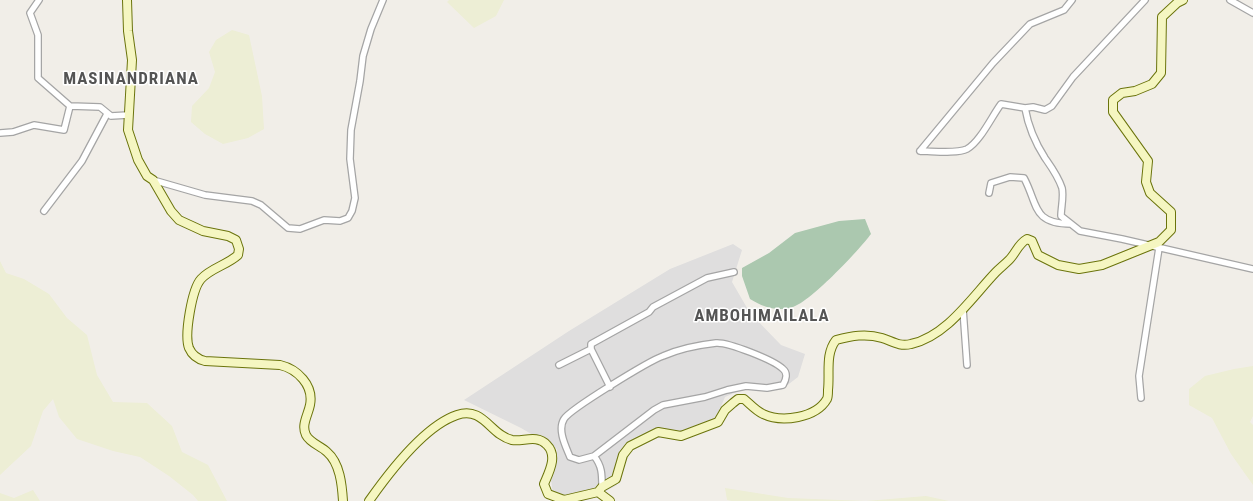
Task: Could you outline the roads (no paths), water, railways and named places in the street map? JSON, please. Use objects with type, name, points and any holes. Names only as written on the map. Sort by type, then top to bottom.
[{"type":"street","points":[[39,0],[30,13],[38,35],[38,78],[70,106],[100,107],[111,116],[128,115]]},
{"type":"street","points":[[127,0],[128,31],[132,60],[128,130],[132,145],[147,176],[153,180],[205,195],[252,201],[261,206],[288,228],[300,229],[324,220],[340,221],[348,218],[352,211],[355,198],[350,159],[351,130],[360,81],[362,56],[371,28],[383,0]]},
{"type":"street","points":[[1072,0],[1064,10],[1030,24],[993,63],[920,152],[961,151],[968,149],[980,136],[1001,104],[1025,108],[1033,107],[1045,110],[1052,106],[1073,76],[1145,0]]},
{"type":"street","points":[[369,501],[388,474],[434,427],[446,419],[467,413],[477,415],[504,436],[512,440],[533,439],[547,444],[552,460],[544,484],[547,498],[564,500],[600,489],[616,479],[622,455],[630,446],[658,432],[681,436],[718,422],[725,410],[738,399],[744,399],[764,415],[785,418],[801,417],[813,412],[827,398],[830,378],[830,352],[836,340],[856,335],[881,338],[896,345],[910,344],[926,339],[963,309],[995,273],[1010,260],[1020,243],[1027,239],[1032,241],[1038,255],[1058,265],[1079,268],[1102,265],[1154,247],[1171,230],[1171,212],[1150,193],[1146,182],[1148,161],[1113,112],[1113,100],[1122,93],[1135,91],[1152,84],[1161,72],[1162,59],[1160,34],[1162,17],[1177,3],[1183,0]]},
{"type":"street","points":[[1230,0],[1253,13]]},
{"type":"street","points":[[0,133],[13,132],[34,125],[64,130],[70,106]]},
{"type":"street","points":[[1025,108],[1027,118],[1045,158],[1055,170],[1062,190],[1061,216],[1080,231],[1253,269]]},
{"type":"street","points":[[44,211],[82,161],[107,114]]},
{"type":"street","points":[[989,193],[991,183],[1010,177],[1024,178],[1034,205],[1045,218],[1060,224],[1071,224]]},
{"type":"street","points":[[153,180],[171,211],[179,220],[202,231],[228,236],[236,240],[239,245],[238,255],[205,276],[195,288],[186,336],[190,351],[199,359],[212,363],[280,365],[289,367],[300,375],[305,383],[310,397],[304,430],[309,439],[328,453],[334,461],[341,478],[343,501]]},
{"type":"street","points":[[1140,398],[1139,376],[1154,247]]},
{"type":"street","points":[[610,387],[591,349],[591,344],[649,312],[653,307],[707,278],[734,272]]},
{"type":"street","points":[[963,309],[967,365]]},
{"type":"street","points":[[718,343],[736,346],[784,369],[786,381],[783,385],[767,388],[746,386],[705,397],[663,404],[594,456],[579,460],[570,457],[561,430],[563,420],[573,411],[610,387],[662,356],[692,347],[718,343]]},
{"type":"street","points":[[559,365],[591,349]]},
{"type":"street","points":[[594,456],[600,463],[602,469],[600,489],[610,501]]},
{"type":"district","name":"MASINANDRIANA","points":[[131,80]]},
{"type":"district","name":"AMBOHIMAILALA","points":[[762,317]]}]
